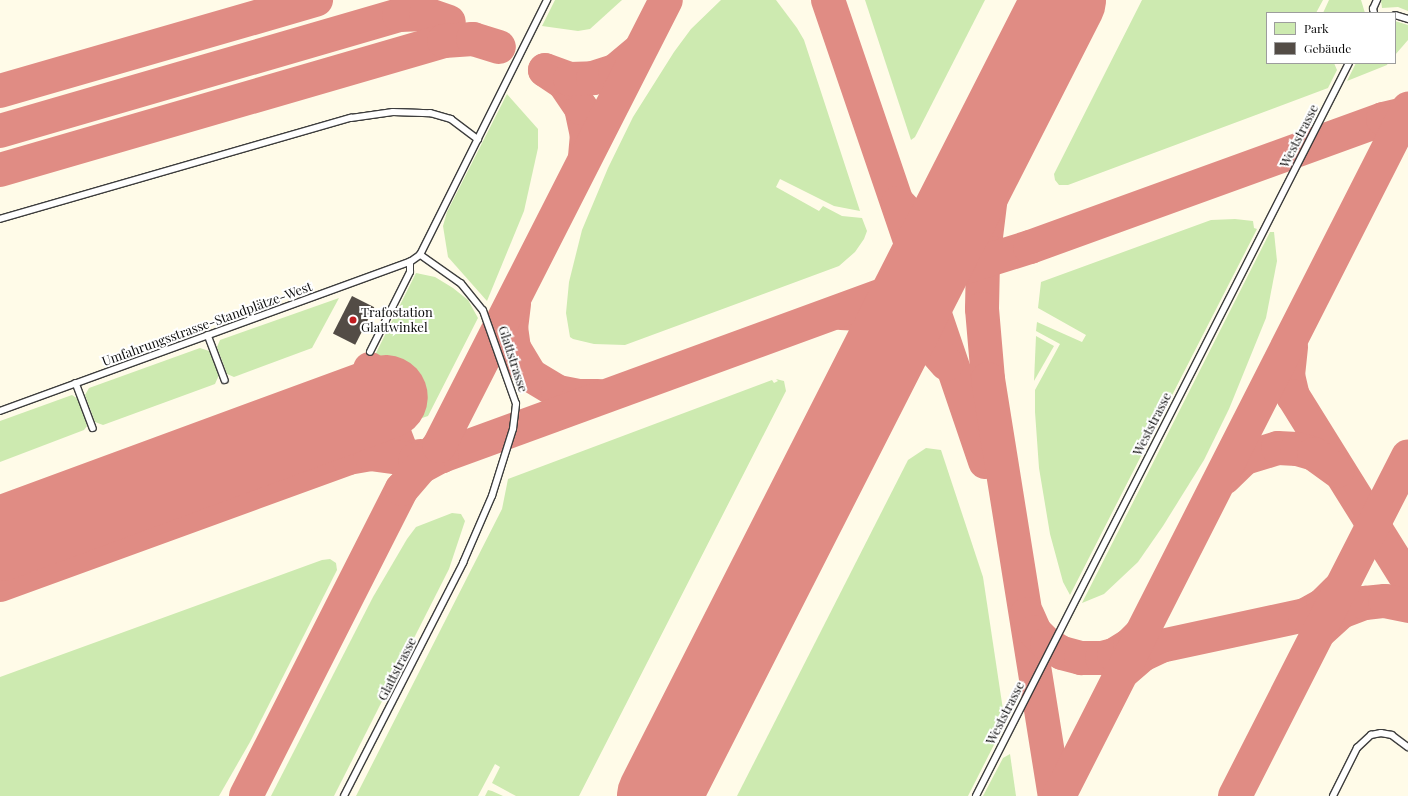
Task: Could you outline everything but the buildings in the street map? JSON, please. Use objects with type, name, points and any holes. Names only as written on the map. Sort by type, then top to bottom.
[{"type":"lane","points":[[420,254],[547,0]]},
{"type":"lane","points":[[1374,12],[1373,9],[1377,0]]},
{"type":"lane","points":[[1396,15],[1408,19]]},
{"type":"lane","name":"Weststrasse","points":[[976,796],[1348,64]]},
{"type":"lane","points":[[0,219],[351,118],[400,112],[430,113],[451,119],[478,139]]},
{"type":"lane","name":"Umfahrungsstrasse-Standplätze-West","points":[[0,411],[410,262],[420,254]]},
{"type":"lane","name":"Glattstrasse","points":[[344,796],[463,563],[492,496],[514,423],[516,404],[483,311],[461,284],[420,254]]},
{"type":"lane","points":[[370,352],[410,272],[410,262]]},
{"type":"lane","points":[[208,335],[225,380]]},
{"type":"lane","points":[[76,383],[93,428]]},
{"type":"lane","points":[[1333,796],[1357,748],[1371,736],[1381,733],[1392,735],[1408,747]]},
{"type":"green space","points":[[555,0],[622,0],[590,29],[578,31],[542,26]]},
{"type":"green space","points":[[721,0],[776,0],[797,28],[804,40],[860,211],[834,206],[780,179],[776,187],[819,211],[823,206],[842,216],[862,218],[867,231],[864,239],[855,252],[839,266],[625,345],[594,344],[573,339],[570,337],[566,313],[569,282],[582,230],[608,168],[633,117],[674,52],[691,29]]},
{"type":"green space","points":[[865,0],[985,0],[915,137],[911,140]]},
{"type":"green space","points":[[1142,0],[1323,0],[1317,12],[1266,12],[1266,64],[1334,64],[1337,70],[1328,88],[1068,185],[1059,185],[1055,180],[1054,174]]},
{"type":"green space","points":[[1329,0],[1361,0],[1365,12],[1323,12]]},
{"type":"green space","points":[[1381,0],[1408,0],[1408,11],[1398,7],[1382,8]]},
{"type":"green space","points":[[1396,21],[1408,25],[1408,40],[1396,54]]},
{"type":"green space","points":[[1356,64],[1388,64],[1387,65],[1347,81]]},
{"type":"green space","points":[[507,94],[538,129],[538,148],[524,211],[487,301],[448,257],[443,226],[447,212]]},
{"type":"green space","points":[[1235,219],[1253,221],[1254,228],[1257,229],[1070,595],[1063,582],[1050,534],[1039,468],[1035,412],[1035,390],[1060,344],[1036,331],[1037,322],[1082,342],[1086,335],[1038,308],[1041,282],[1211,220]]},
{"type":"green space","points":[[1270,232],[1274,232],[1277,261],[1266,318],[1229,409],[1204,460],[1163,526],[1138,562],[1104,594],[1082,603]]},
{"type":"green space","points":[[416,273],[435,277],[453,288],[468,300],[478,318],[428,416],[401,425],[396,421],[372,355],[376,353]]},
{"type":"green space","points":[[339,298],[312,348],[234,377],[227,374],[217,347],[220,340]]},
{"type":"green space","points":[[1036,336],[1054,346],[1034,381]]},
{"type":"green space","points":[[200,348],[209,351],[219,375],[215,384],[103,425],[95,422],[85,395],[89,388]]},
{"type":"green space","points":[[365,377],[370,391],[322,409],[328,428],[377,411],[383,425],[0,565],[0,510]]},
{"type":"green space","points":[[776,379],[784,381],[786,391],[579,796],[516,796],[492,783],[500,767],[495,764],[478,796],[356,796],[502,509],[508,479],[772,380],[774,383],[778,381]]},
{"type":"green space","points":[[72,395],[78,399],[85,418],[87,426],[84,430],[0,462],[0,421]]},
{"type":"green space","points":[[926,448],[941,450],[983,577],[1005,723],[968,796],[737,796],[908,460]]},
{"type":"green space","points":[[452,513],[461,514],[465,521],[449,569],[334,796],[271,796],[373,597],[407,539],[416,527]]},
{"type":"green space","points":[[330,559],[336,563],[337,570],[250,742],[219,796],[0,796],[0,677],[322,560]]},
{"type":"green space","points":[[1010,754],[1016,796],[983,796],[1003,758]]},
{"type":"green space","points":[[488,790],[492,791],[503,796],[485,796]]},
{"type":"taxiway","points":[[0,91],[316,0]]},
{"type":"taxiway","points":[[246,796],[402,489],[439,446],[666,0]]},
{"type":"taxiway","points":[[828,0],[985,462]]},
{"type":"taxiway","points":[[0,131],[399,15],[426,14],[449,22]]},
{"type":"taxiway","points":[[0,170],[444,41],[473,39],[499,47]]},
{"type":"taxiway","points":[[1043,40],[1012,118],[991,196],[983,261],[982,309],[988,379],[1055,796]]},
{"type":"taxiway","points":[[585,157],[587,136],[581,108],[564,83],[545,70],[570,79],[593,78],[615,71],[638,52]]},
{"type":"taxiway","points":[[1059,796],[1408,109]]},
{"type":"taxiway","points":[[421,467],[439,457],[921,281],[1030,247],[1383,119],[1408,113]]},
{"type":"taxiway","points":[[898,203],[921,228],[944,243],[967,251],[996,254]]},
{"type":"taxiway","points":[[514,304],[511,327],[514,348],[530,375],[558,392],[579,396],[598,396]]},
{"type":"taxiway","points":[[841,313],[876,315],[903,325],[925,339],[947,364]]},
{"type":"taxiway","points":[[1291,347],[1288,375],[1293,396],[1408,581]]},
{"type":"taxiway","points":[[370,369],[404,459],[421,456]]},
{"type":"taxiway","points":[[1224,478],[1245,458],[1278,448],[1297,449],[1314,454],[1337,471]]},
{"type":"taxiway","points":[[0,585],[348,458],[370,454],[415,460],[442,456]]},
{"type":"taxiway","points":[[1235,796],[1408,457]]},
{"type":"taxiway","points":[[1125,670],[1142,655],[1161,646],[1305,615],[1323,605],[1338,590]]},
{"type":"taxiway","points":[[1321,630],[1341,612],[1365,603],[1385,601],[1408,606]]},
{"type":"taxiway","points":[[1027,614],[1035,632],[1047,644],[1062,653],[1081,658],[1102,658],[1114,655],[1130,645],[1142,633]]},
{"type":"runway","points":[[659,796],[1064,0]]},
{"type":"runway","points":[[0,539],[386,397]]},
{"type":"place","name":"Trafostation Glattwinkel","points":[[353,320]]}]
